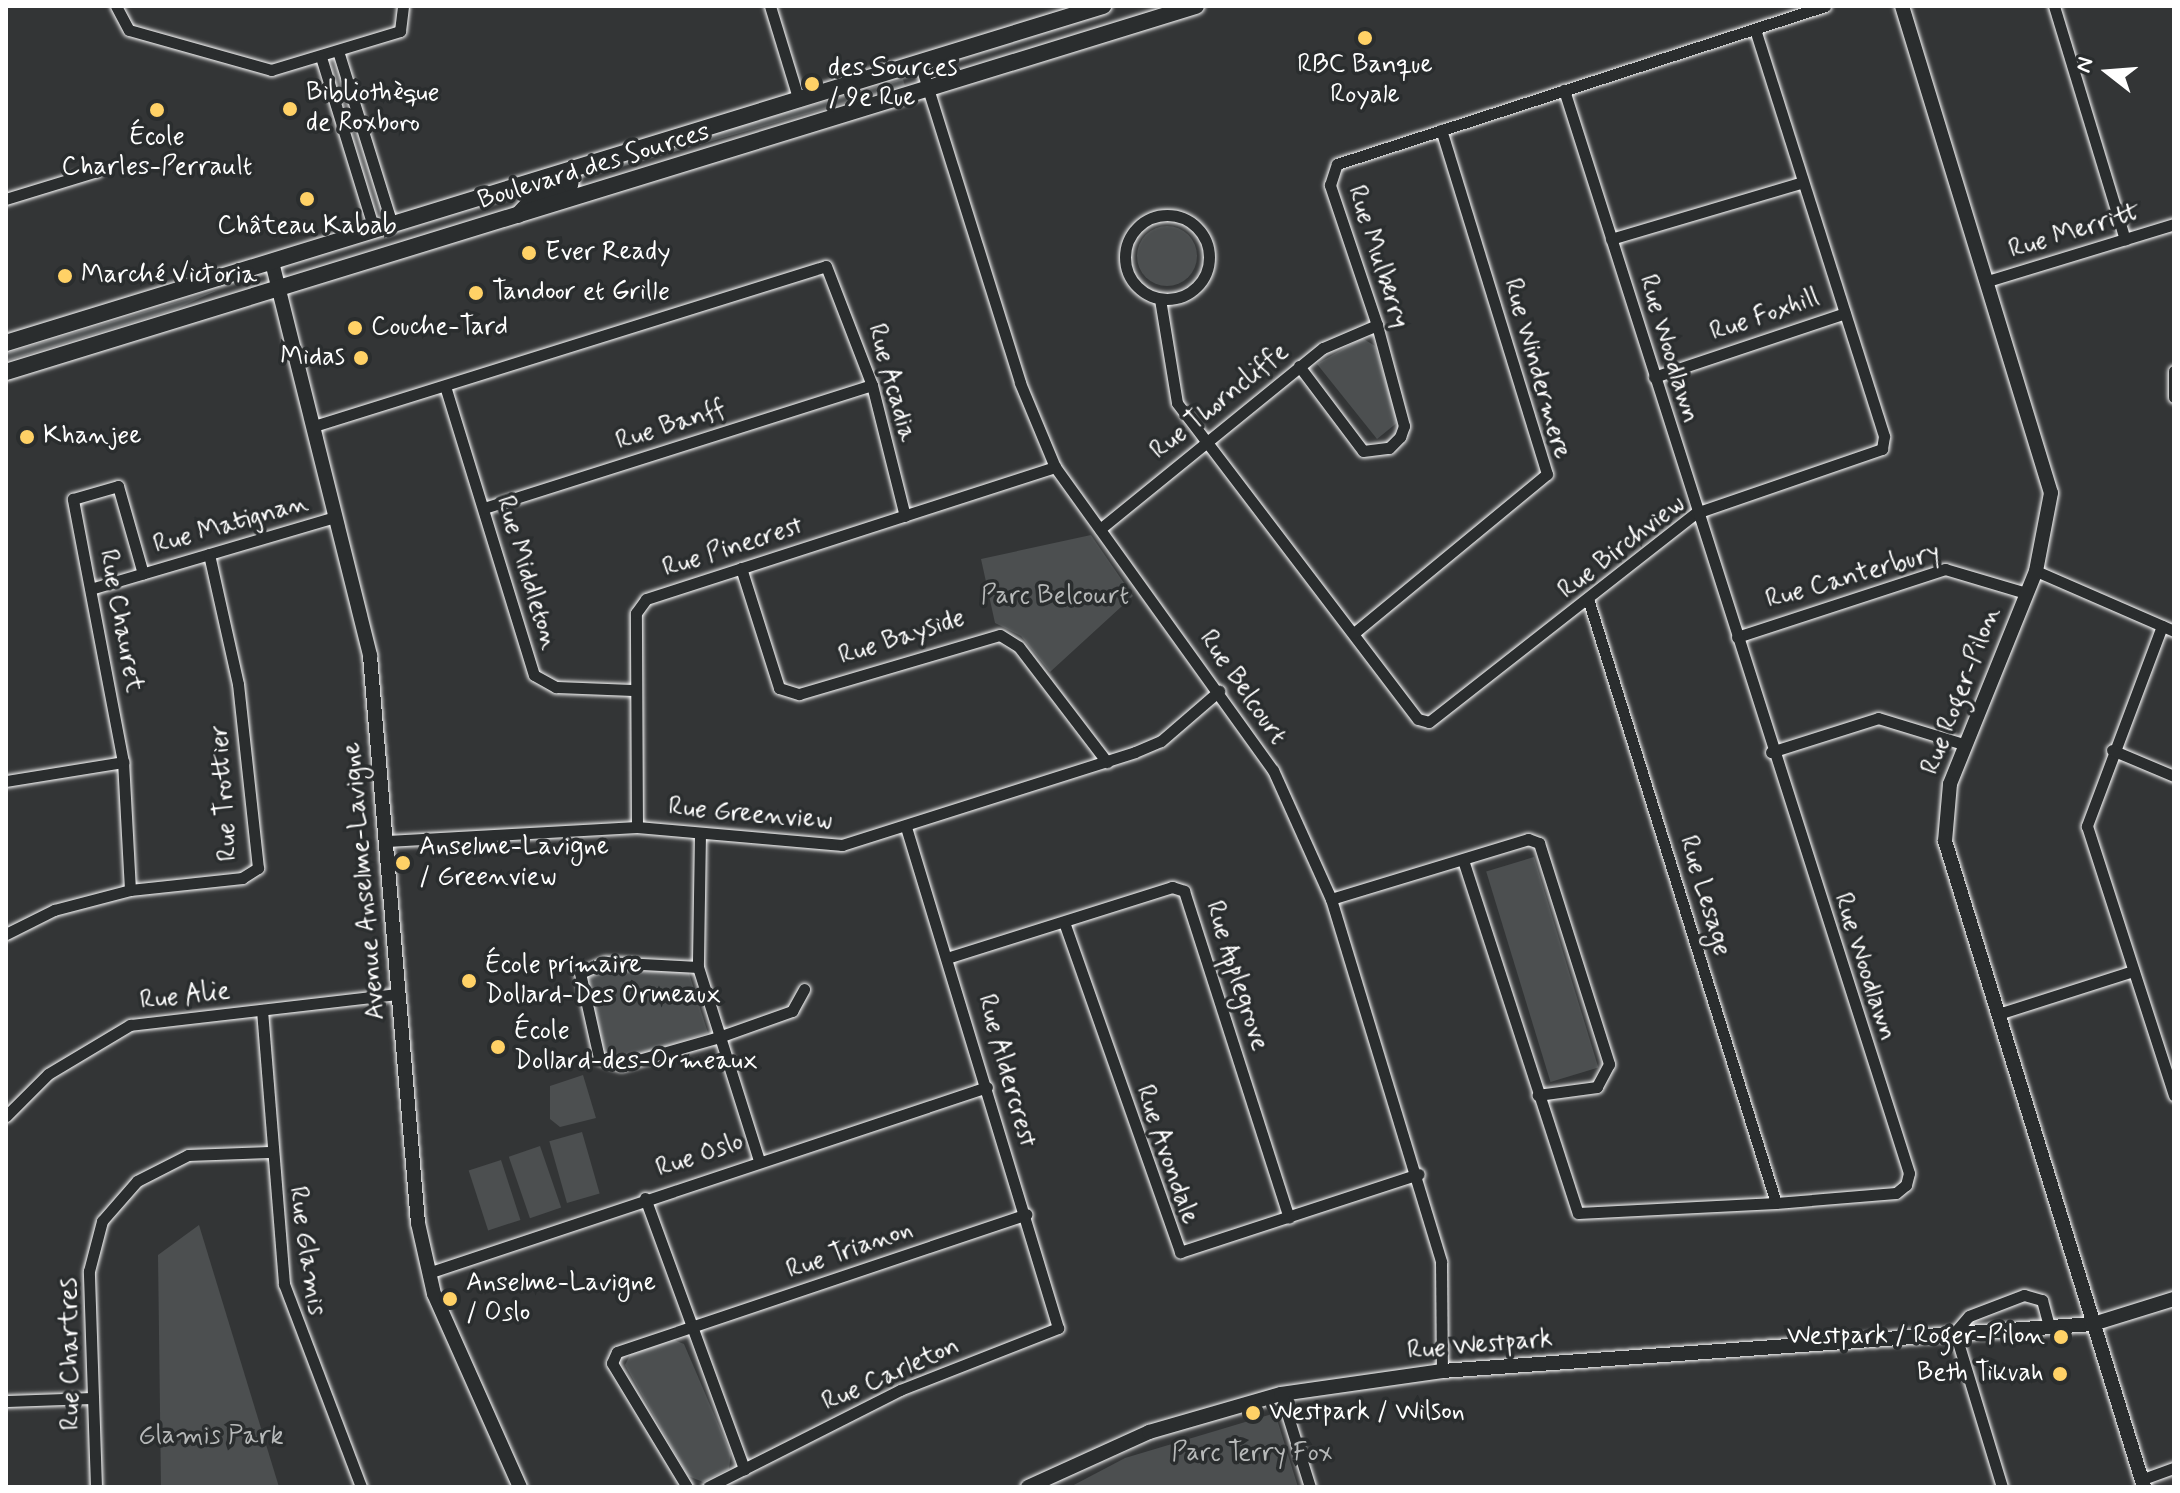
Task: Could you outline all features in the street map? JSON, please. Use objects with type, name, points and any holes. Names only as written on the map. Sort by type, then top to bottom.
[{"type":"main road","name":"Boulevard des Sources","points":[[6,343],[1103,6]]},
{"type":"main road","name":"Boulevard des Sources","points":[[6,372],[1196,6]]},
{"type":"main road","points":[[517,216],[534,198],[570,184],[573,170]]},
{"type":"street","points":[[116,6],[129,30],[244,68],[271,70],[400,31],[403,6]]},
{"type":"street","points":[[770,6],[799,101]]},
{"type":"street","name":"Rue Mulberry","points":[[1299,366],[1363,451],[1389,448],[1404,426],[1330,172],[1441,130],[1825,6]]},
{"type":"street","name":"Rue Roger-Pilon","points":[[1902,6],[2051,493],[2036,571],[1963,744],[1944,811],[1945,841],[2144,1483]]},
{"type":"street","points":[[2054,6],[2125,239]]},
{"type":"street","name":"Rue Birchview","points":[[1160,299],[1177,403],[1202,442],[1354,633],[1418,719],[1429,722],[1589,602],[1696,513],[1882,449],[1845,313],[1755,29]]},
{"type":"street","points":[[338,51],[392,224]]},
{"type":"street","points":[[321,57],[374,229]]},
{"type":"street","name":"Rue Belcourt","points":[[920,63],[1020,383],[1055,467],[1273,770],[1331,899],[1419,1174],[1441,1262],[1442,1371]]},
{"type":"street","name":"Rue Woodlawn","points":[[1463,860],[1578,1213],[1776,1203],[1896,1193],[1909,1173],[1771,752],[1564,90]]},
{"type":"street","name":"Rue Windermere","points":[[1354,633],[1547,474],[1441,130]]},
{"type":"street","points":[[6,199],[97,171]]},
{"type":"street","points":[[1611,239],[1803,182]]},
{"type":"street","points":[[1175,216],[1199,231],[1209,258],[1188,294],[1160,299],[1129,276],[1126,250],[1149,219],[1175,216]]},
{"type":"street","name":"Rue Merritt","points":[[1988,281],[2174,224]]},
{"type":"street","name":"Avenue Anselme-Lavigne","points":[[272,262],[370,656],[398,994],[428,1273],[481,1412],[520,1487]]},
{"type":"street","name":"Rue Acadia","points":[[445,386],[826,266],[872,385],[905,516]]},
{"type":"street","name":"Rue Foxhill","points":[[1654,377],[1845,313]]},
{"type":"street","name":"Rue Thorncliffe","points":[[1100,529],[1202,442],[1299,366],[1377,325]]},
{"type":"street","points":[[2174,371],[2174,397]]},
{"type":"street","name":"Rue Banff","points":[[484,508],[872,385]]},
{"type":"street","points":[[314,426],[445,386]]},
{"type":"street","name":"Rue Middleton","points":[[445,386],[534,675],[556,687],[633,690]]},
{"type":"street","name":"Rue Pinecrest","points":[[637,827],[633,690],[636,613],[646,599],[1055,467]]},
{"type":"street","name":"Rue Chauret","points":[[130,890],[123,762],[94,588],[73,499],[118,486],[143,574]]},
{"type":"street","name":"Rue Matignan","points":[[94,588],[335,517]]},
{"type":"street","name":"Rue Trottier","points":[[6,934],[54,910],[130,890],[242,878],[258,868],[238,684],[209,554]]},
{"type":"street","name":"Rue Bayside","points":[[741,568],[779,688],[799,694],[1000,635],[1019,647],[1107,762]]},
{"type":"street","name":"Rue Canterbury","points":[[1737,637],[1945,569],[2026,593]]},
{"type":"street","points":[[2036,571],[2174,631]]},
{"type":"street","name":"Rue Lesage","points":[[1589,602],[1776,1203]]},
{"type":"street","points":[[2162,626],[2112,750],[2087,826],[2174,1095]]},
{"type":"street","name":"Rue Greenview","points":[[387,841],[637,827],[842,845],[1107,762],[1161,741],[1219,691]]},
{"type":"street","points":[[1771,752],[1878,718],[1963,744]]},
{"type":"street","points":[[2112,750],[2174,776]]},
{"type":"street","points":[[6,781],[123,762]]},
{"type":"street","name":"Rue Aldercrest","points":[[906,827],[950,957],[1058,1328]]},
{"type":"street","points":[[700,833],[698,967],[716,1038],[759,1160]]},
{"type":"street","points":[[1331,899],[1528,839],[1539,843],[1609,1064],[1597,1087],[1538,1095]]},
{"type":"street","name":"Rue Applegrove","points":[[950,957],[1172,887],[1184,891],[1289,1218]]},
{"type":"street","name":"Rue Avondale","points":[[1064,922],[1171,1243],[1192,1251],[1419,1174]]},
{"type":"street","points":[[698,967],[605,962],[587,967],[579,980],[599,1058],[609,1065],[716,1038],[792,1011],[804,989]]},
{"type":"street","points":[[1998,1014],[2133,971]]},
{"type":"street","name":"Rue Alie","points":[[6,1116],[48,1074],[130,1025],[398,994]]},
{"type":"street","name":"Rue Glamis","points":[[262,1010],[269,1152],[284,1284],[300,1343],[361,1487]]},
{"type":"street","name":"Rue Oslo","points":[[428,1273],[759,1160],[987,1087]]},
{"type":"street","name":"Rue Chartres","points":[[96,1487],[89,1271],[102,1221],[137,1181],[188,1155],[269,1152]]},
{"type":"street","points":[[645,1198],[688,1329],[744,1469]]},
{"type":"street","name":"Rue Trianon","points":[[688,1329],[1026,1214]]},
{"type":"street","points":[[2002,1487],[1955,1332],[1969,1316],[2024,1295],[2042,1300],[2049,1327]]},
{"type":"street","name":"Rue Westpark","points":[[1028,1487],[1149,1432],[1281,1394],[1442,1371],[2093,1324],[2174,1299]]},
{"type":"street","name":"Rue Carleton","points":[[708,1487],[900,1390],[1058,1328]]},
{"type":"street","points":[[687,1487],[612,1363],[617,1352],[688,1329]]},
{"type":"street","points":[[1281,1394],[1310,1487]]},
{"type":"street","points":[[6,1401],[93,1398]]},
{"type":"street","points":[[2144,1483],[2174,1468]]},
{"type":"green space","points":[[903,79],[905,86],[582,178],[580,172]]},
{"type":"green space","points":[[1167,226],[1178,228],[1188,235],[1195,245],[1195,267],[1188,277],[1178,284],[1167,286],[1156,284],[1146,277],[1139,267],[1137,256],[1139,245],[1146,235],[1156,228]]},
{"type":"green space","points":[[218,290],[176,309],[6,361],[7,353]]},
{"type":"green space","points":[[1362,338],[1375,346],[1398,422],[1377,439],[1317,364]]},
{"type":"green space","name":"Parc Belcourt","points":[[1091,535],[1133,596],[1050,672],[1021,636],[995,623],[981,559]]},
{"type":"green space","points":[[1534,857],[1598,1067],[1551,1082],[1486,872]]},
{"type":"green space","points":[[607,968],[688,970],[708,1033],[623,1060],[604,1054],[585,980]]},
{"type":"green space","points":[[583,1075],[596,1118],[560,1127],[550,1119],[550,1086]]},
{"type":"green space","points":[[582,1132],[600,1194],[567,1203],[549,1141]]},
{"type":"green space","points":[[540,1146],[561,1207],[530,1218],[509,1157]]},
{"type":"green space","points":[[501,1160],[520,1220],[488,1230],[469,1171]]},
{"type":"green space","name":"Glamis Park","points":[[199,1225],[279,1487],[161,1487],[158,1255]]},
{"type":"green space","points":[[674,1340],[684,1344],[731,1454],[729,1469],[703,1482],[688,1476],[625,1365],[631,1353]]},
{"type":"green space","name":"Parc Terry Fox","points":[[1275,1413],[1298,1487],[1070,1487],[1125,1458]]},
{"type":"place","name":"RBC Banque Royale","points":[[1365,38]]},
{"type":"place","name":"des Sources / 9e Rue","points":[[812,84]]},
{"type":"place","name":"Bibliothèque de Roxboro","points":[[290,109]]},
{"type":"place","name":"École Charles-Perrault","points":[[157,110]]},
{"type":"place","name":"Château Kabab","points":[[307,199]]},
{"type":"place","name":"Ever Ready","points":[[529,253]]},
{"type":"place","name":"Marché Victoria","points":[[65,276]]},
{"type":"place","name":"Tandoor et Grille","points":[[476,293]]},
{"type":"place","name":"Couche-Tard","points":[[355,328]]},
{"type":"place","name":"Midas","points":[[361,358]]},
{"type":"place","name":"Khanjee","points":[[27,437]]},
{"type":"place","name":"Anselme-Lavigne / Greenview","points":[[403,863]]},
{"type":"place","name":"École primaire Dollard-Des Ormeaux","points":[[469,981]]},
{"type":"place","name":"École Dollard-des-Ormeaux","points":[[498,1047]]},
{"type":"place","name":"Anselme-Lavigne / Oslo","points":[[450,1299]]},
{"type":"place","name":"Westpark / Roger-Pilon","points":[[2061,1337]]},
{"type":"place","name":"Beth Tikvah","points":[[2060,1374]]},
{"type":"place","name":"Westpark / Wilson","points":[[1253,1413]]}]
